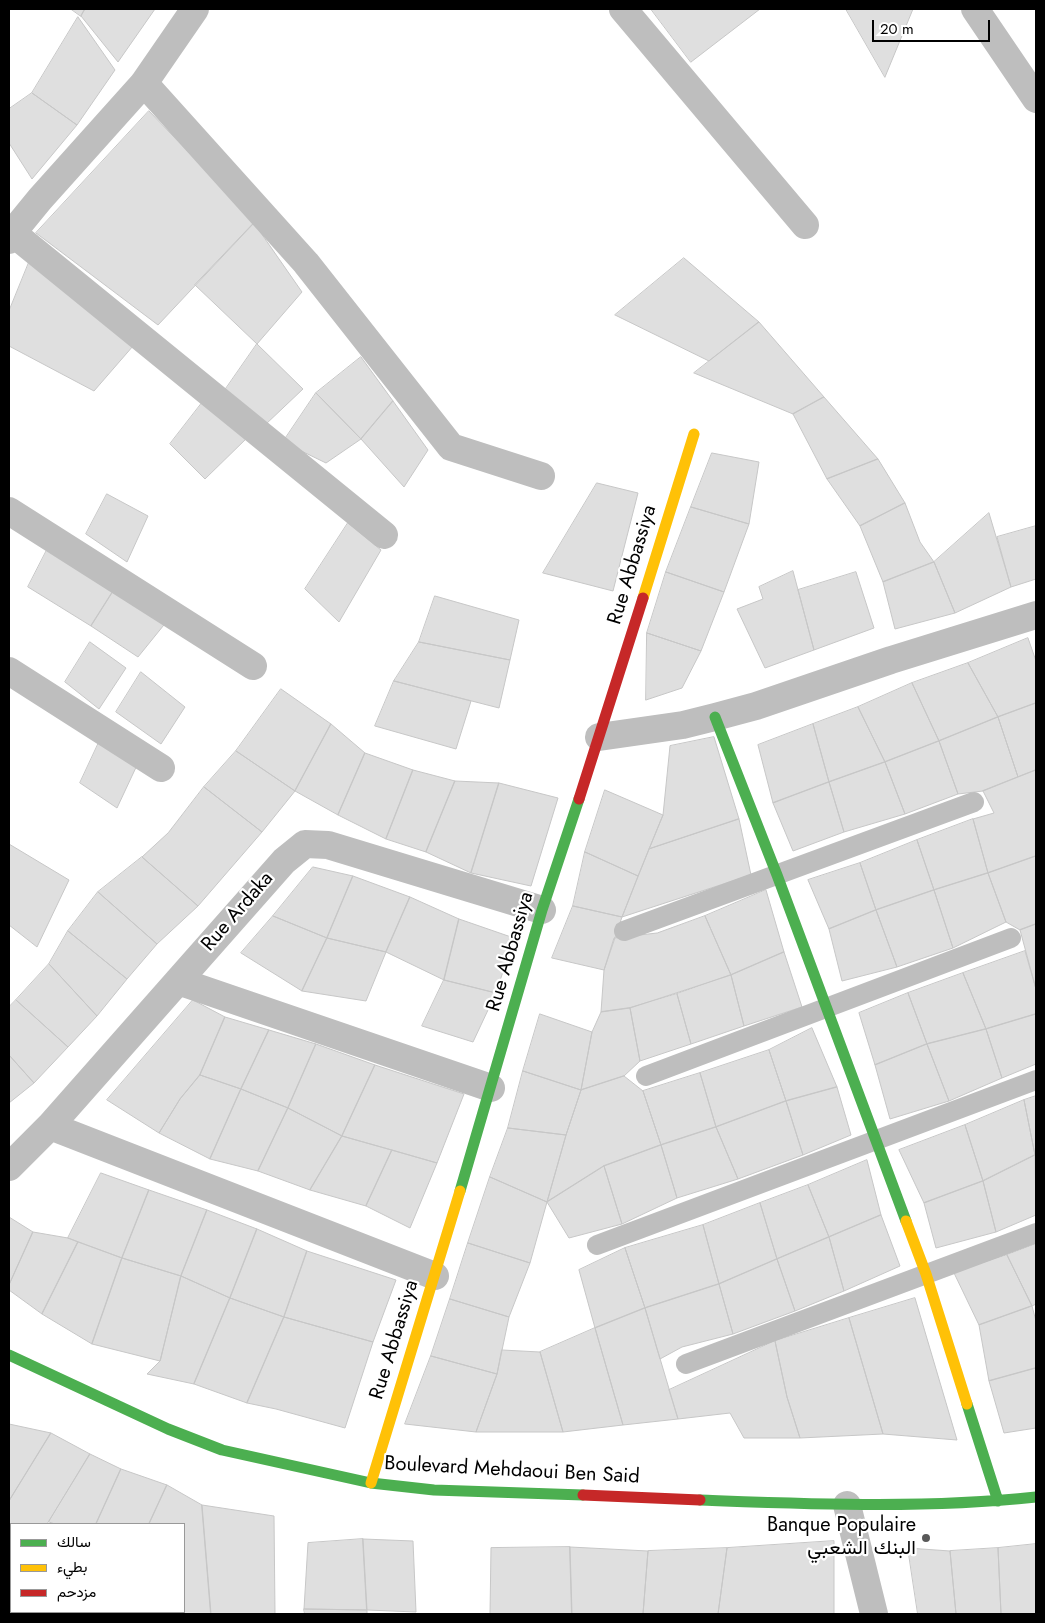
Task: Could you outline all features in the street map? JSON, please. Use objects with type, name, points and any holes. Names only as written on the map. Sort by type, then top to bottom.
[{"type":"street","points":[[195,9],[144,83],[10,234],[384,535]]},
{"type":"street","points":[[623,9],[805,225]]},
{"type":"street","points":[[975,9],[1036,98]]},
{"type":"street","points":[[144,83],[306,263],[450,447],[541,476]]},
{"type":"street","name":"Rue Abbassiya","points":[[371,1483],[435,1276],[542,910],[694,434]]},
{"type":"street","points":[[9,511],[253,666]]},
{"type":"street","points":[[598,737],[683,725],[716,717],[756,706],[891,660],[1034,624]]},
{"type":"street","points":[[9,671],[161,768]]},
{"type":"street","points":[[716,717],[926,1274],[998,1501]]},
{"type":"street","name":"Rue Ardaka","points":[[9,1167],[50,1126],[284,861],[305,844],[328,845],[542,910]]},
{"type":"street","points":[[178,981],[491,1088]]},
{"type":"street","points":[[50,1126],[435,1276]]},
{"type":"street","name":"Boulevard Mehdaoui Ben Said","points":[[9,1355],[168,1430],[222,1450],[371,1483],[434,1490],[847,1505],[998,1501],[1036,1497]]},
{"type":"street","points":[[847,1505],[874,1614]]},
{"type":"lane","points":[[624,931],[974,802]]},
{"type":"lane","points":[[646,1076],[1011,938]]},
{"type":"lane","points":[[597,1245],[1036,1080]]},
{"type":"lane","points":[[686,1364],[1036,1233]]},
{"type":"building","points":[[71,9],[85,9],[81,16]]},
{"type":"building","points":[[85,9],[155,9],[118,62],[81,16]]},
{"type":"building","points":[[651,9],[760,9],[691,62]]},
{"type":"building","points":[[846,9],[913,9],[885,77]]},
{"type":"building","points":[[78,17],[115,70],[77,125],[32,93]]},
{"type":"building","points":[[32,93],[77,125],[32,179],[9,143],[9,109]]},
{"type":"building","points":[[149,111],[254,223],[158,325],[36,233]]},
{"type":"building","points":[[254,223],[302,292],[257,344],[195,285]]},
{"type":"building","points":[[32,255],[140,338],[94,391],[9,346],[9,311]]},
{"type":"building","points":[[684,258],[759,322],[709,361],[615,315]]},
{"type":"building","points":[[759,322],[824,397],[793,414],[694,373]]},
{"type":"building","points":[[257,344],[303,389],[265,425],[225,390]]},
{"type":"building","points":[[361,357],[393,401],[361,439],[316,393]]},
{"type":"building","points":[[316,393],[361,439],[326,463],[283,442]]},
{"type":"building","points":[[824,397],[878,459],[827,479],[793,414]]},
{"type":"building","points":[[205,399],[248,437],[205,479],[170,444]]},
{"type":"building","points":[[393,401],[428,450],[404,487],[361,439]]},
{"type":"building","points":[[712,453],[759,462],[749,524],[691,507]]},
{"type":"building","points":[[878,459],[905,503],[860,526],[827,479]]},
{"type":"building","points":[[597,483],[638,493],[613,591],[543,573]]},
{"type":"building","points":[[107,494],[148,516],[127,562],[86,534]]},
{"type":"building","points":[[905,503],[920,542],[934,562],[883,582],[860,526]]},
{"type":"building","points":[[691,507],[749,524],[724,592],[666,572]]},
{"type":"building","points":[[989,513],[1011,587],[955,613],[934,562]]},
{"type":"building","points":[[348,523],[381,550],[339,622],[305,589]]},
{"type":"building","points":[[1036,526],[1036,579],[1011,587],[997,537]]},
{"type":"building","points":[[50,544],[117,585],[91,626],[28,587]]},
{"type":"building","points":[[934,562],[955,613],[895,629],[883,582]]},
{"type":"building","points":[[793,571],[814,650],[765,668],[737,609],[763,599],[759,587]]},
{"type":"building","points":[[666,572],[724,592],[701,651],[647,633]]},
{"type":"building","points":[[856,572],[874,628],[814,650],[798,590]]},
{"type":"building","points":[[117,585],[172,615],[138,657],[91,626]]},
{"type":"building","points":[[435,596],[519,620],[510,660],[419,642]]},
{"type":"building","points":[[647,633],[701,651],[682,688],[646,700]]},
{"type":"building","points":[[1028,638],[1036,661],[1036,703],[998,717],[968,663]]},
{"type":"building","points":[[90,642],[126,668],[99,709],[65,682]]},
{"type":"building","points":[[419,642],[510,660],[499,708],[394,681]]},
{"type":"building","points":[[968,663],[998,717],[939,741],[912,683]]},
{"type":"building","points":[[141,672],[185,707],[161,744],[116,712]]},
{"type":"building","points":[[394,681],[471,701],[456,749],[375,726]]},
{"type":"building","points":[[912,683],[939,741],[885,762],[858,707]]},
{"type":"building","points":[[281,689],[331,724],[295,791],[236,751]]},
{"type":"building","points":[[1036,703],[1036,770],[1018,777],[998,717]]},
{"type":"building","points":[[858,707],[885,762],[829,782],[813,724]]},
{"type":"building","points":[[998,717],[1018,777],[983,791],[958,794],[939,741]]},
{"type":"building","points":[[331,724],[365,753],[338,815],[295,791]]},
{"type":"building","points":[[813,724],[829,782],[773,803],[758,745]]},
{"type":"building","points":[[714,737],[739,819],[649,849],[663,815],[670,746]]},
{"type":"building","points":[[101,738],[139,761],[117,808],[80,783]]},
{"type":"building","points":[[939,741],[958,794],[905,814],[885,762]]},
{"type":"building","points":[[236,751],[295,791],[262,832],[204,787]]},
{"type":"building","points":[[365,753],[413,770],[386,839],[338,815]]},
{"type":"building","points":[[885,762],[905,814],[844,832],[829,782]]},
{"type":"building","points":[[413,770],[455,781],[426,852],[386,839]]},
{"type":"building","points":[[1036,770],[1036,856],[988,873],[973,819],[994,813],[983,791]]},
{"type":"building","points":[[455,781],[499,783],[471,873],[426,852]]},
{"type":"building","points":[[829,782],[844,832],[793,851],[773,803]]},
{"type":"building","points":[[499,783],[558,798],[531,886],[471,873]]},
{"type":"building","points":[[204,787],[262,832],[198,906],[142,857],[168,833]]},
{"type":"building","points":[[605,790],[663,815],[638,876],[585,852]]},
{"type":"building","points":[[739,819],[751,875],[622,917],[649,849]]},
{"type":"building","points":[[973,819],[988,873],[934,890],[917,840]]},
{"type":"building","points":[[917,840],[934,890],[876,910],[860,863]]},
{"type":"building","points":[[9,844],[69,880],[37,947],[9,925]]},
{"type":"building","points":[[585,852],[638,876],[622,917],[573,906]]},
{"type":"building","points":[[1036,856],[1036,924],[1020,930],[1006,922],[988,873]]},
{"type":"building","points":[[142,857],[198,906],[157,944],[98,892]]},
{"type":"building","points":[[860,863],[876,910],[829,929],[808,880]]},
{"type":"building","points":[[313,867],[353,876],[327,938],[273,916]]},
{"type":"building","points":[[988,873],[1006,922],[953,948],[934,890]]},
{"type":"building","points":[[353,876],[410,897],[386,952],[327,938]]},
{"type":"building","points":[[766,890],[784,952],[731,975],[705,916]]},
{"type":"building","points":[[934,890],[953,948],[897,967],[876,910]]},
{"type":"building","points":[[98,892],[157,944],[127,979],[68,931]]},
{"type":"building","points":[[410,897],[459,919],[444,980],[386,952]]},
{"type":"building","points":[[573,906],[622,917],[604,970],[552,958]]},
{"type":"building","points":[[876,910],[897,967],[842,981],[829,929]]},
{"type":"building","points":[[273,916],[327,938],[302,991],[241,953]]},
{"type":"building","points":[[705,916],[731,975],[630,1008],[601,1012],[604,970],[614,938],[657,933]]},
{"type":"building","points":[[459,919],[514,938],[496,993],[444,980]]},
{"type":"building","points":[[1036,924],[1036,989],[1020,930]]},
{"type":"building","points":[[68,931],[127,979],[97,1016],[49,964]]},
{"type":"building","points":[[327,938],[386,952],[366,1001],[302,991]]},
{"type":"building","points":[[1025,951],[1036,989],[1036,1014],[986,1029],[963,973]]},
{"type":"building","points":[[784,952],[802,1007],[744,1026],[731,975]]},
{"type":"building","points":[[49,964],[97,1016],[68,1047],[16,1000]]},
{"type":"building","points":[[963,973],[986,1029],[927,1044],[908,993]]},
{"type":"building","points":[[731,975],[744,1026],[691,1044],[677,994]]},
{"type":"building","points":[[444,980],[496,993],[473,1042],[422,1026]]},
{"type":"building","points":[[908,993],[927,1044],[875,1065],[859,1013]]},
{"type":"building","points":[[677,994],[691,1044],[640,1061],[630,1008]]},
{"type":"building","points":[[16,1000],[68,1047],[34,1083],[9,1055],[9,1007]]},
{"type":"building","points":[[193,1000],[225,1017],[200,1075],[180,1099],[159,1133],[107,1100]]},
{"type":"building","points":[[630,1008],[640,1061],[624,1076],[581,1090],[592,1032],[601,1012]]},
{"type":"building","points":[[540,1014],[592,1032],[581,1090],[523,1071]]},
{"type":"building","points":[[1036,1014],[1036,1064],[1002,1078],[986,1029]]},
{"type":"building","points":[[225,1017],[269,1030],[241,1089],[200,1075]]},
{"type":"building","points":[[812,1028],[837,1087],[786,1101],[769,1050]]},
{"type":"building","points":[[986,1029],[1002,1078],[949,1101],[927,1044]]},
{"type":"building","points":[[269,1030],[316,1044],[288,1108],[241,1089]]},
{"type":"building","points":[[316,1044],[375,1065],[342,1136],[288,1108]]},
{"type":"building","points":[[927,1044],[949,1101],[890,1119],[875,1065]]},
{"type":"building","points":[[769,1050],[786,1101],[716,1127],[700,1073]]},
{"type":"building","points":[[9,1055],[34,1083],[9,1103]]},
{"type":"building","points":[[375,1065],[464,1094],[437,1163],[342,1136]]},
{"type":"building","points":[[523,1071],[581,1090],[566,1135],[508,1128]]},
{"type":"building","points":[[700,1073],[716,1127],[661,1145],[643,1091]]},
{"type":"building","points":[[200,1075],[241,1089],[210,1159],[159,1133],[180,1099]]},
{"type":"building","points":[[624,1076],[643,1091],[661,1145],[604,1166],[547,1202],[581,1090]]},
{"type":"building","points":[[837,1087],[851,1135],[803,1155],[786,1101]]},
{"type":"building","points":[[241,1089],[288,1108],[258,1171],[210,1159]]},
{"type":"building","points":[[1036,1096],[1036,1155],[1035,1155],[1024,1100]]},
{"type":"building","points":[[1024,1100],[1035,1155],[983,1181],[965,1125]]},
{"type":"building","points":[[786,1101],[803,1155],[738,1179],[716,1127]]},
{"type":"building","points":[[288,1108],[342,1136],[310,1190],[258,1171]]},
{"type":"building","points":[[965,1125],[983,1181],[924,1203],[899,1150]]},
{"type":"building","points":[[716,1127],[738,1179],[677,1198],[661,1145]]},
{"type":"building","points":[[508,1128],[566,1135],[547,1202],[490,1177]]},
{"type":"building","points":[[342,1136],[392,1150],[366,1206],[310,1190]]},
{"type":"building","points":[[661,1145],[677,1198],[622,1224],[604,1166]]},
{"type":"building","points":[[392,1150],[437,1163],[410,1228],[366,1206]]},
{"type":"building","points":[[1035,1155],[1036,1215],[996,1232],[983,1181]]},
{"type":"building","points":[[867,1160],[881,1215],[829,1237],[808,1185]]},
{"type":"building","points":[[604,1166],[622,1224],[569,1238],[547,1202]]},
{"type":"building","points":[[101,1173],[149,1190],[122,1258],[68,1238]]},
{"type":"building","points":[[490,1177],[547,1202],[530,1263],[468,1243]]},
{"type":"building","points":[[983,1181],[996,1232],[936,1248],[924,1203]]},
{"type":"building","points":[[808,1185],[829,1237],[777,1259],[760,1203]]},
{"type":"building","points":[[149,1190],[207,1210],[181,1276],[122,1258]]},
{"type":"building","points":[[760,1203],[777,1259],[719,1284],[703,1225]]},
{"type":"building","points":[[207,1210],[257,1229],[230,1298],[181,1276]]},
{"type":"building","points":[[881,1215],[900,1266],[844,1291],[829,1237]]},
{"type":"building","points":[[9,1217],[33,1232],[9,1285]]},
{"type":"building","points":[[703,1225],[719,1284],[645,1308],[625,1248]]},
{"type":"building","points":[[257,1229],[307,1251],[284,1317],[230,1298]]},
{"type":"building","points":[[33,1232],[68,1238],[78,1242],[42,1314],[9,1290],[9,1285]]},
{"type":"building","points":[[829,1237],[844,1291],[795,1311],[777,1259]]},
{"type":"building","points":[[78,1242],[122,1258],[92,1344],[42,1314]]},
{"type":"building","points":[[468,1243],[530,1263],[509,1317],[450,1299]]},
{"type":"building","points":[[1036,1244],[1036,1304],[1032,1306],[1007,1255]]},
{"type":"building","points":[[625,1248],[645,1308],[595,1328],[579,1270]]},
{"type":"building","points":[[307,1251],[396,1280],[373,1342],[284,1317]]},
{"type":"building","points":[[1007,1255],[1032,1306],[979,1325],[954,1273]]},
{"type":"building","points":[[122,1258],[181,1276],[160,1361],[92,1344]]},
{"type":"building","points":[[777,1259],[795,1311],[733,1334],[719,1284]]},
{"type":"building","points":[[181,1276],[230,1298],[194,1384],[147,1374],[160,1361]]},
{"type":"building","points":[[719,1284],[733,1334],[682,1347],[660,1359],[645,1308]]},
{"type":"building","points":[[230,1298],[284,1317],[247,1403],[194,1384]]},
{"type":"building","points":[[915,1298],[957,1440],[883,1434],[849,1318]]},
{"type":"building","points":[[450,1299],[509,1317],[497,1374],[431,1356]]},
{"type":"building","points":[[1032,1306],[1036,1321],[1036,1368],[989,1381],[979,1325]]},
{"type":"building","points":[[645,1308],[678,1419],[623,1425],[595,1328]]},
{"type":"building","points":[[284,1317],[373,1342],[345,1428],[247,1403]]},
{"type":"building","points":[[849,1318],[883,1434],[800,1438],[787,1397],[775,1341]]},
{"type":"building","points":[[595,1328],[623,1425],[563,1432],[540,1352]]},
{"type":"building","points":[[775,1341],[787,1397],[800,1438],[744,1438],[730,1413],[678,1419],[669,1390]]},
{"type":"building","points":[[502,1350],[540,1352],[563,1432],[476,1432],[497,1374]]},
{"type":"building","points":[[431,1356],[497,1374],[476,1432],[405,1424]]},
{"type":"building","points":[[1036,1368],[1036,1428],[1004,1433],[989,1381]]},
{"type":"building","points":[[9,1424],[51,1433],[9,1501]]},
{"type":"building","points":[[51,1433],[90,1454],[48,1523],[10,1523],[9,1527],[9,1501]]},
{"type":"building","points":[[90,1454],[121,1469],[96,1523],[49,1522]]},
{"type":"building","points":[[121,1469],[167,1485],[149,1523],[96,1523]]},
{"type":"building","points":[[167,1485],[202,1505],[211,1614],[153,1614],[185,1613],[185,1523],[149,1523]]},
{"type":"building","points":[[202,1505],[274,1516],[275,1614],[211,1614]]},
{"type":"building","points":[[363,1539],[413,1541],[416,1612],[367,1610]]},
{"type":"building","points":[[363,1539],[367,1610],[304,1609],[308,1543]]},
{"type":"building","points":[[834,1541],[834,1614],[718,1614],[727,1548]]},
{"type":"building","points":[[1036,1544],[1036,1614],[1001,1614],[998,1548]]},
{"type":"building","points":[[570,1547],[648,1551],[643,1614],[572,1614]]},
{"type":"building","points":[[570,1547],[572,1614],[490,1614],[491,1548]]},
{"type":"building","points":[[727,1548],[718,1614],[643,1614],[648,1551]]},
{"type":"building","points":[[908,1548],[950,1551],[956,1614],[918,1614]]},
{"type":"building","points":[[998,1548],[1001,1614],[956,1614],[950,1551]]},
{"type":"building","points":[[304,1609],[367,1610],[367,1614],[305,1614]]},
{"type":"building","points":[[18,1613],[86,1613],[85,1614]]},
{"type":"traffic: fast","points":[[715,717],[777,875],[906,1221]]},
{"type":"traffic: fast","points":[[460,1191],[542,910],[579,799]]},
{"type":"traffic: fast","points":[[9,1355],[168,1429],[222,1450],[371,1483],[434,1490],[583,1495]]},
{"type":"traffic: fast","points":[[967,1404],[998,1501]]},
{"type":"traffic: fast","points":[[700,1500],[826,1504],[910,1504],[994,1501],[1036,1497]]},
{"type":"traffic: slow","points":[[643,598],[694,434]]},
{"type":"traffic: slow","points":[[371,1483],[460,1191]]},
{"type":"traffic: slow","points":[[906,1221],[926,1274],[967,1404]]},
{"type":"traffic: jam","points":[[579,799],[643,598]]},
{"type":"traffic: jam","points":[[583,1495],[700,1500]]},
{"type":"place","name":"Banque Populaire البنك الشعبي","points":[[926,1538]]}]
